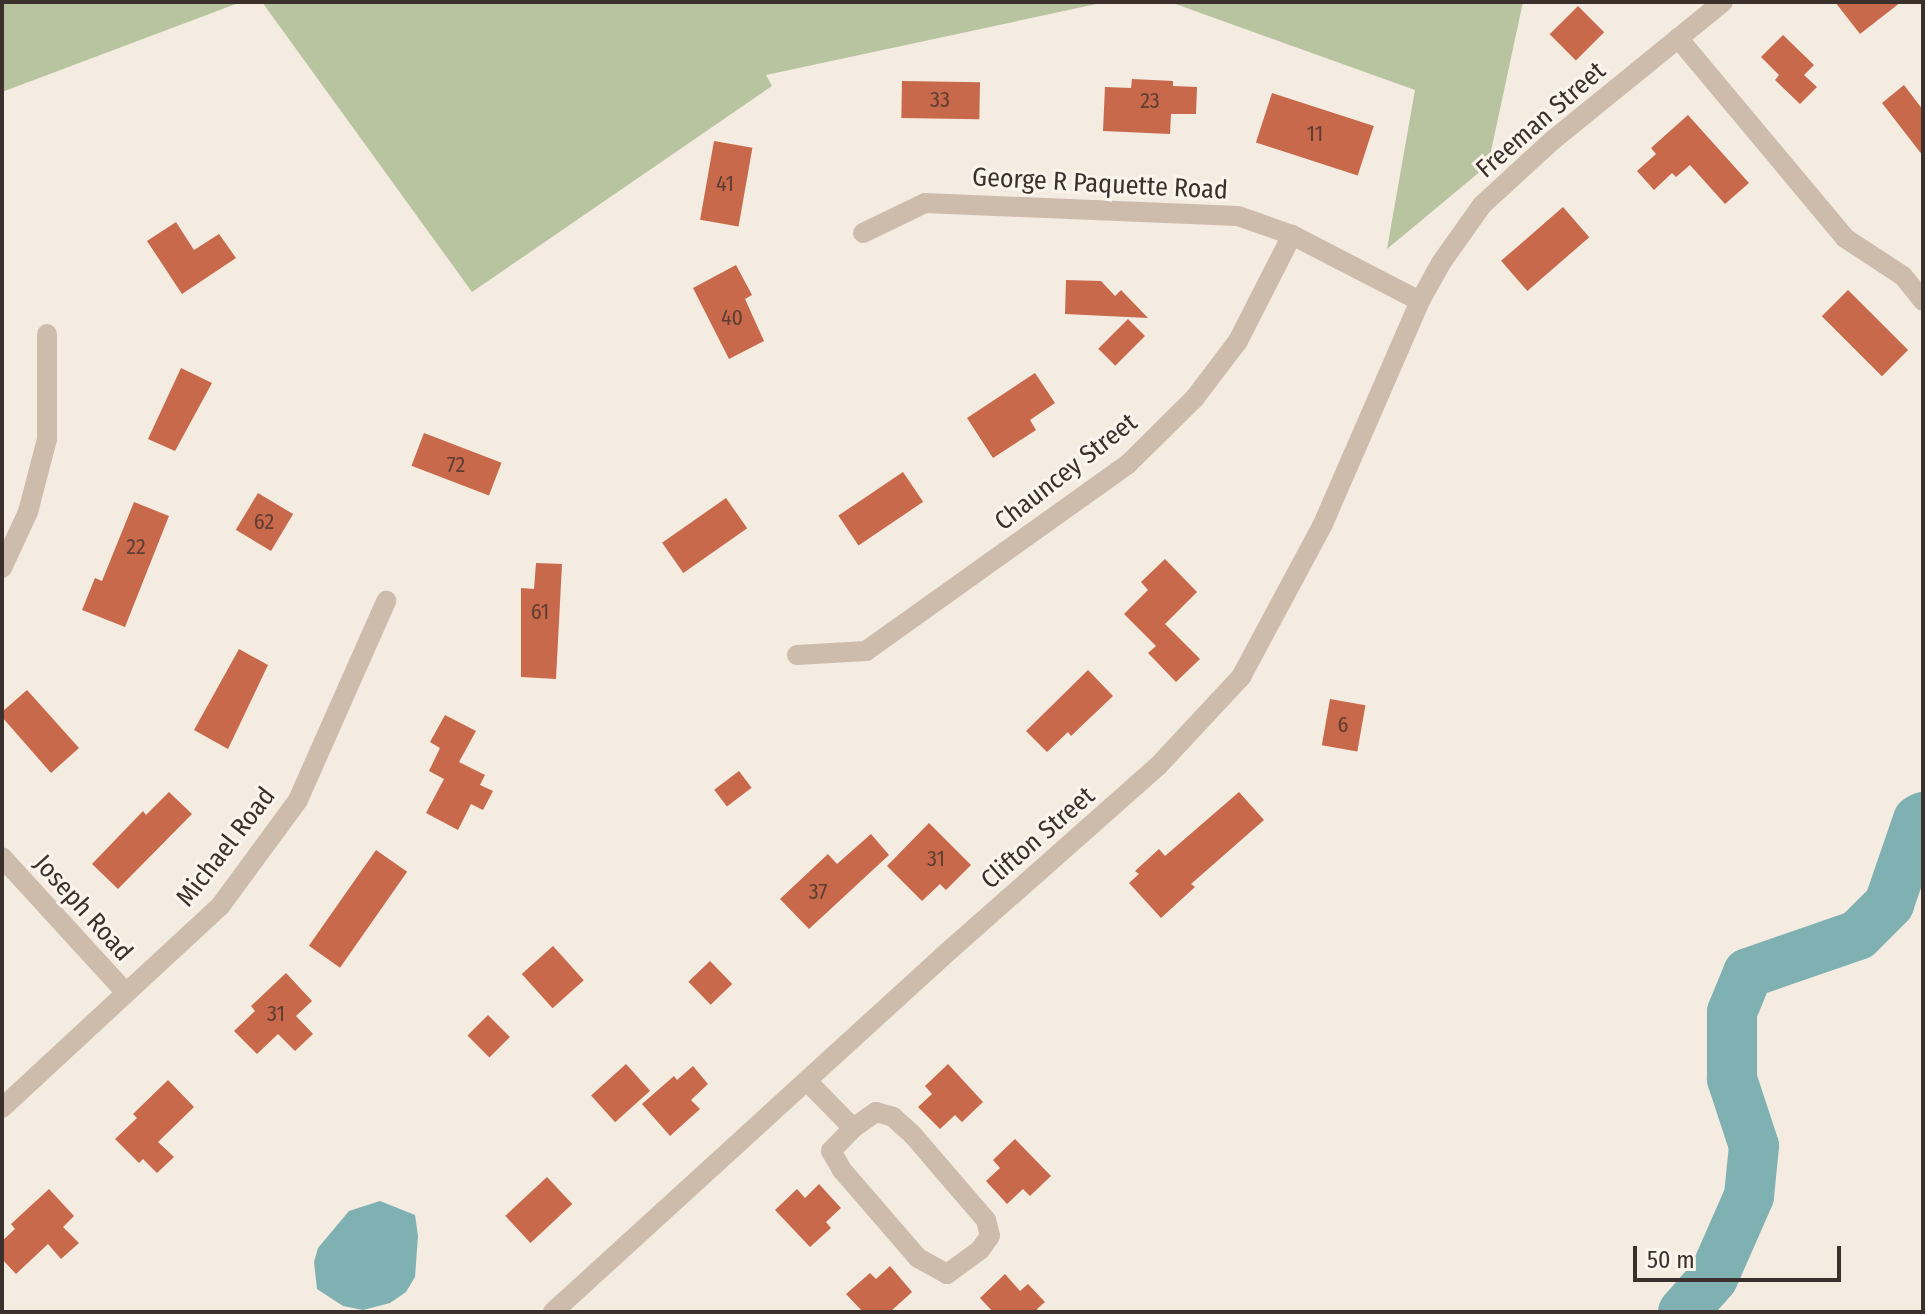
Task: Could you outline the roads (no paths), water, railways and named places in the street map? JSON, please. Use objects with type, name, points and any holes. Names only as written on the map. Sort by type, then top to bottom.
[{"type":"street","name":"Freeman Street","points":[[1420,301],[1441,263],[1482,205],[1553,140],[1723,2]]},
{"type":"street","points":[[1678,38],[1845,238],[1903,276],[1923,301]]},
{"type":"street","name":"George R Paquette Road","points":[[863,233],[925,203],[1238,216],[1292,235],[1420,301]]},
{"type":"street","name":"Chauncey Street","points":[[797,655],[866,651],[1128,464],[1194,399],[1238,341],[1292,235]]},
{"type":"street","name":"Clifton Street","points":[[553,1312],[1158,766],[1241,677],[1323,524],[1420,301]]},
{"type":"street","points":[[2,568],[28,512],[47,439],[47,334]]},
{"type":"street","name":"Michael Road","points":[[2,1108],[221,905],[298,800],[386,601]]},
{"type":"street","name":"Joseph Road","points":[[2,857],[126,993]]},
{"type":"street","points":[[807,1081],[853,1128]]},
{"type":"street","points":[[876,1112],[893,1117],[912,1134],[986,1220],[990,1236],[980,1250],[947,1274],[918,1258],[842,1170],[831,1151],[853,1128],[876,1112]]},
{"type":"water","points":[[380,1201],[415,1215],[418,1236],[415,1277],[406,1292],[390,1303],[363,1310],[343,1306],[317,1289],[314,1262],[318,1248],[349,1211]]},
{"type":"waterway","points":[[1683,1312],[1713,1278],[1749,1196],[1754,1146],[1732,1079],[1732,1012],[1748,973],[1858,935],[1889,904],[1918,820],[1923,817]]}]
